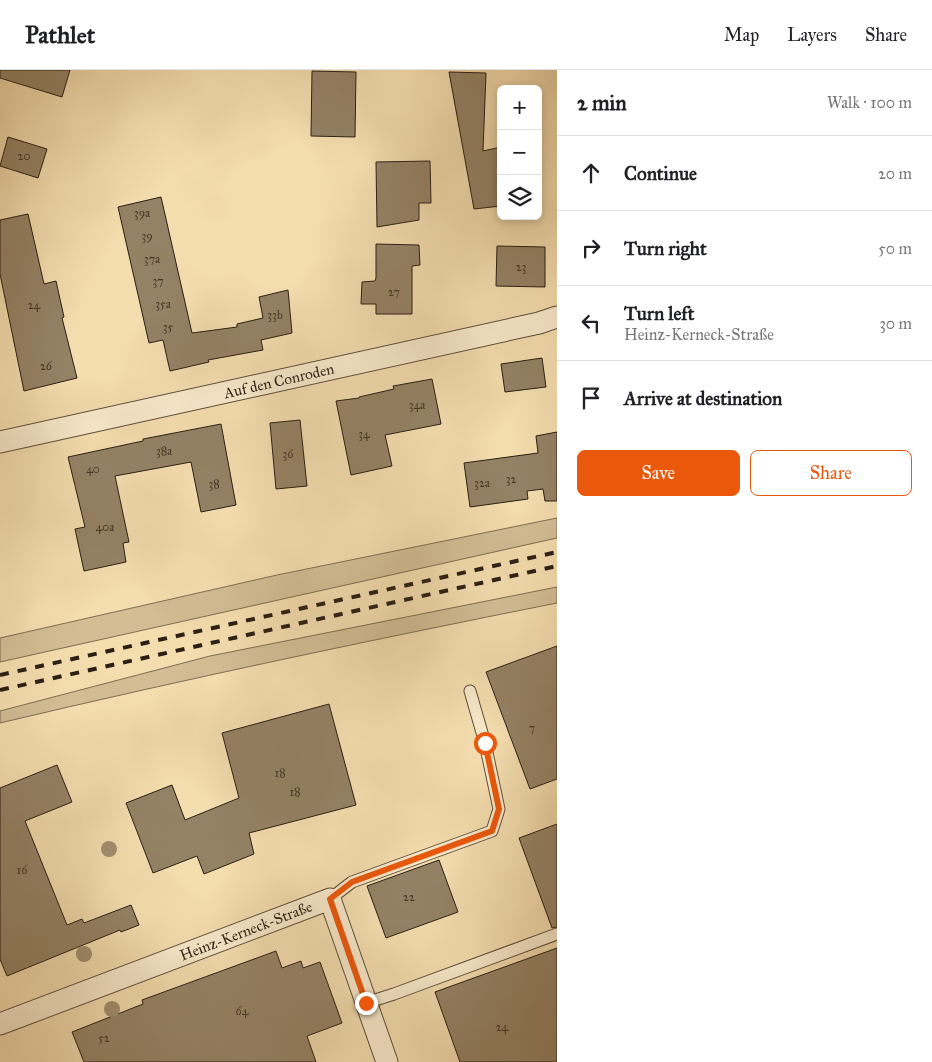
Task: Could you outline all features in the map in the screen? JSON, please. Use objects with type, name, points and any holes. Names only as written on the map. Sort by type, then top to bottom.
[{"type":"street","name":"Auf den Conroden","points":[[1,436],[255,387],[540,323],[557,317]]},
{"type":"street","name":"Heinz-Kerneck-Straße","points":[[0,1024],[330,899],[387,1062]]},
{"type":"lane","points":[[330,899],[352,882],[492,831],[499,809],[485,743],[470,691]]},
{"type":"lane","points":[[366,1003],[557,934]]},
{"type":"shaded area","points":[[557,518],[557,538],[0,662],[0,638],[277,575]]},
{"type":"shaded area","points":[[557,587],[557,603],[278,660],[0,723],[0,711],[210,656]]},
{"type":"building","points":[[0,70],[70,70],[62,97],[0,78]]},
{"type":"building","points":[[312,71],[356,72],[355,137],[311,136]]},
{"type":"building","points":[[449,72],[486,73],[483,151],[497,148],[497,206],[474,209]]},
{"type":"building","points":[[8,137],[47,149],[38,178],[0,166]]},
{"type":"building","points":[[430,161],[431,203],[419,203],[419,220],[377,227],[376,162]]},
{"type":"building","points":[[161,197],[192,333],[237,327],[237,324],[263,318],[259,297],[288,290],[292,333],[261,340],[263,350],[208,360],[209,362],[170,371],[163,340],[149,343],[118,207]]},
{"type":"building","points":[[28,214],[44,284],[56,281],[64,317],[62,318],[77,378],[24,391],[0,274],[0,220]]},
{"type":"building","points":[[376,244],[419,245],[420,265],[412,266],[412,314],[376,314],[376,304],[361,304],[362,282],[375,281],[376,278]]},
{"type":"building","points":[[497,246],[545,247],[545,287],[496,286]]},
{"type":"building","points":[[542,358],[546,387],[505,392],[501,364]]},
{"type":"building","points":[[432,379],[441,424],[385,435],[392,466],[351,475],[336,401],[359,398],[394,389],[393,386]]},
{"type":"building","points":[[300,420],[307,486],[276,489],[270,423]]},
{"type":"building","points":[[221,424],[236,505],[201,512],[191,462],[115,476],[129,542],[123,543],[126,562],[84,571],[75,529],[85,527],[68,457],[143,441],[143,439]]},
{"type":"building","points":[[557,432],[557,501],[545,501],[543,489],[527,491],[528,499],[470,507],[464,463],[538,453],[536,436]]},
{"type":"building","points":[[557,646],[557,779],[530,789],[486,672]]},
{"type":"building","points":[[329,704],[356,805],[249,833],[254,854],[204,874],[197,856],[153,873],[126,803],[172,785],[185,820],[239,798],[222,733]]},
{"type":"building","points":[[57,765],[72,802],[25,821],[67,925],[82,919],[84,923],[131,905],[139,925],[121,932],[120,930],[7,976],[0,959],[0,788]]},
{"type":"building","points":[[557,824],[557,927],[552,928],[519,838]]},
{"type":"building","points":[[439,860],[458,912],[386,938],[367,886]]},
{"type":"building","points":[[557,948],[557,1062],[460,1062],[435,992]]},
{"type":"building","points":[[276,951],[282,968],[301,961],[303,968],[320,962],[342,1023],[307,1036],[316,1062],[84,1062],[72,1032],[143,1004],[142,1000]]},
{"type":"railway","points":[[0,675],[557,552]]},
{"type":"railway","points":[[0,690],[557,566]]},
{"type":"route","points":[[366,1003],[330,899],[352,882],[492,831],[499,809],[485,743]]}]
